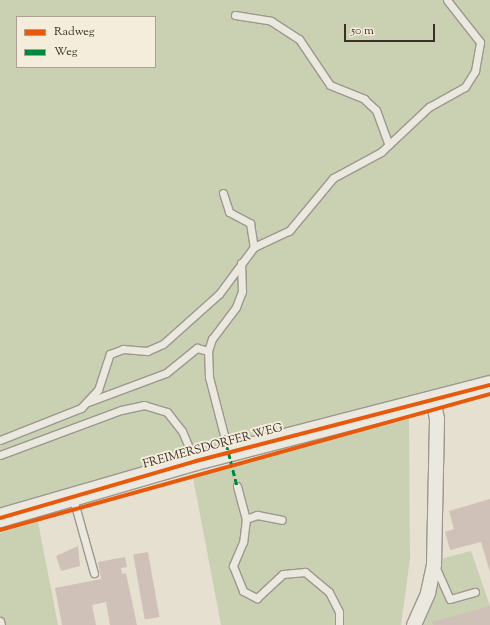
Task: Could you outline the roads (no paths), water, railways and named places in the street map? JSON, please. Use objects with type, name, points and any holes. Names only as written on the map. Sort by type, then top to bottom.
[{"type":"street","name":"FREIMERSDORFER WEG","points":[[0,518],[196,461],[490,385]]},
{"type":"street","points":[[414,625],[428,593],[434,564],[437,419],[433,399]]},
{"type":"lane","points":[[88,402],[98,390],[110,354],[122,349],[148,351],[163,344],[219,294],[254,247],[289,231],[334,178],[389,145],[429,107],[465,87],[475,71],[480,42],[447,0]]},
{"type":"lane","points":[[236,15],[270,21],[299,39],[330,85],[364,99],[376,110],[389,145]]},
{"type":"lane","points":[[223,193],[229,212],[250,222],[254,247]]},
{"type":"lane","points":[[224,435],[209,376],[208,351],[212,339],[236,307],[242,291],[241,263]]},
{"type":"lane","points":[[0,440],[88,402],[166,373],[197,348],[208,351]]},
{"type":"lane","points":[[0,454],[120,410],[144,405],[167,412],[182,431],[196,461]]},
{"type":"lane","points":[[237,486],[246,519],[243,542],[233,566],[246,595],[262,596],[290,571],[305,572],[329,592],[339,612],[339,625]]},
{"type":"lane","points":[[73,498],[94,573]]},
{"type":"lane","points":[[246,519],[257,515],[282,520]]},
{"type":"lane","points":[[434,564],[450,599],[476,592]]},
{"type":"lane","points":[[0,621],[1,625]]}]
